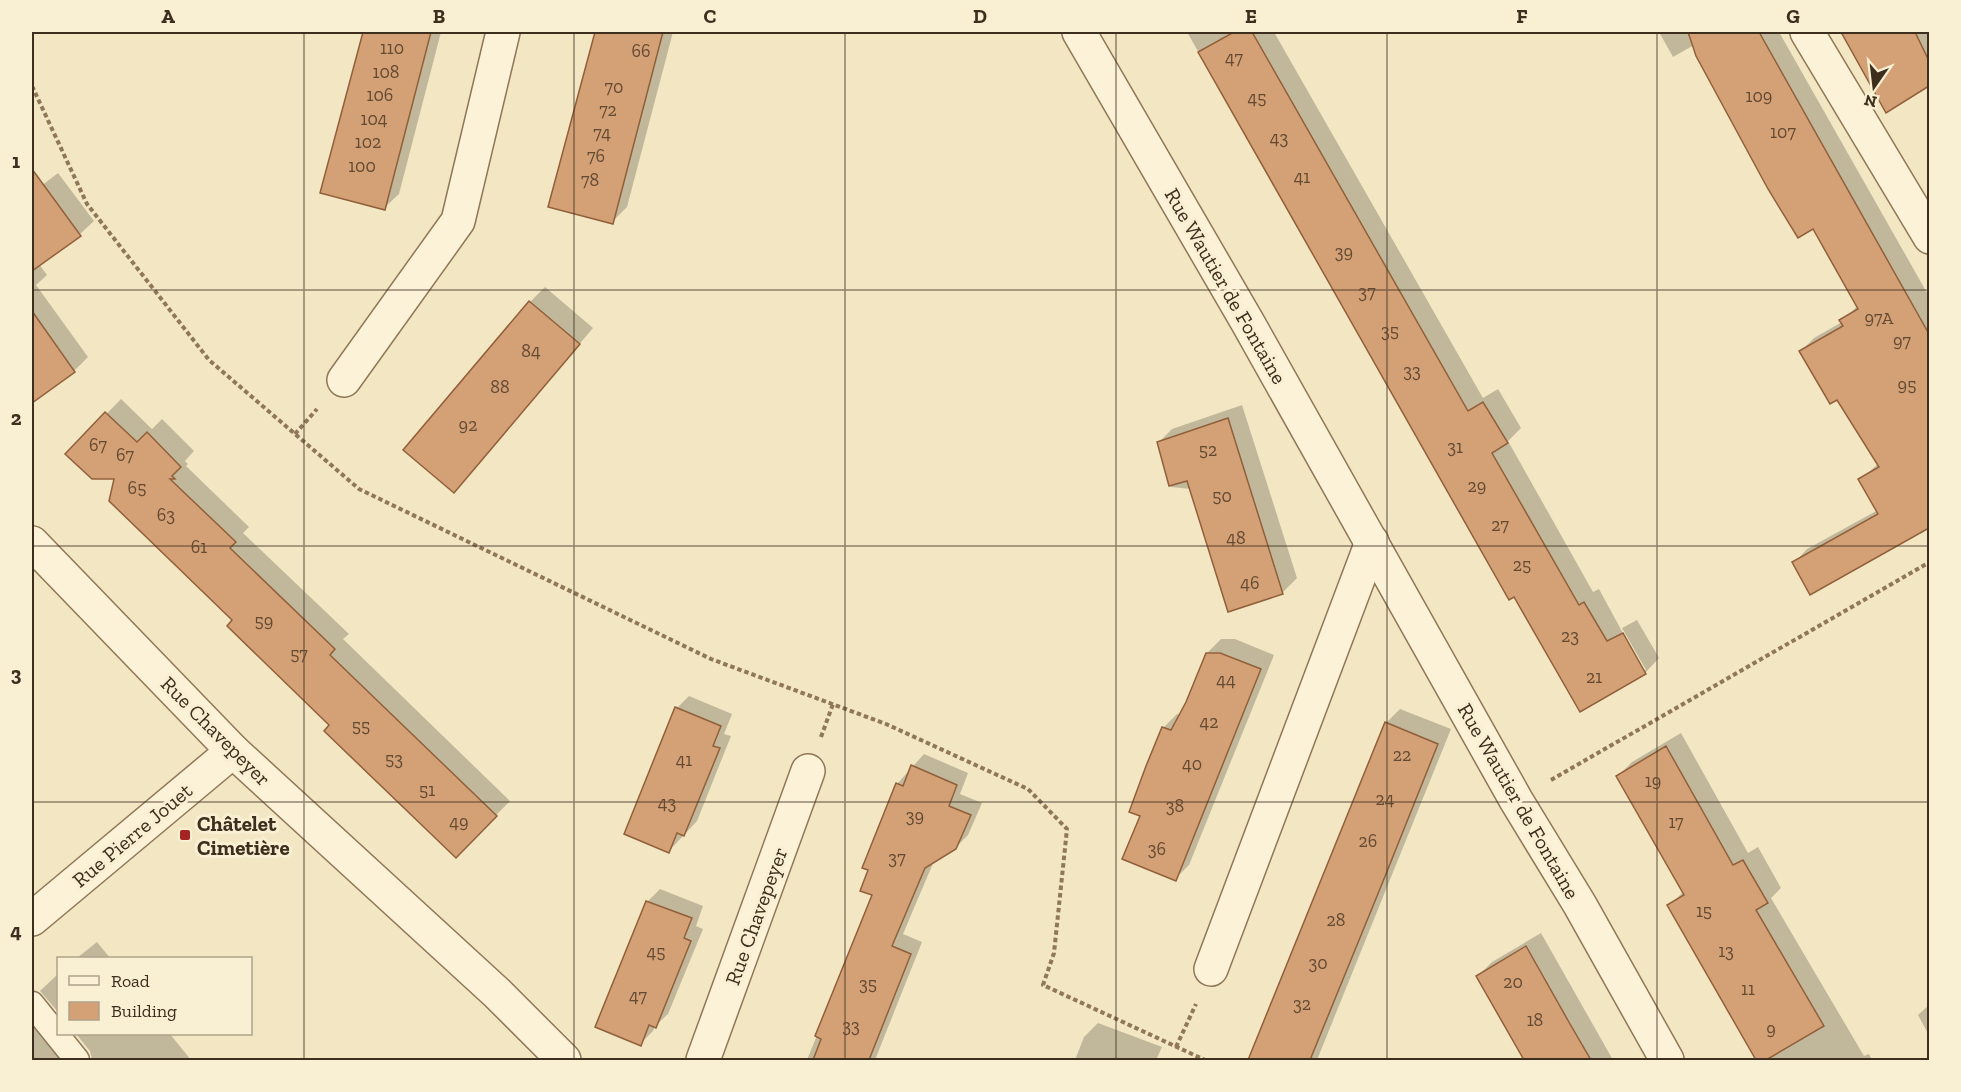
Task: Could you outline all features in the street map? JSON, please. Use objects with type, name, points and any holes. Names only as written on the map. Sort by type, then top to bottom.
[{"type":"street","points":[[344,380],[458,221],[503,32]]},
{"type":"street","name":"Rue Wautier de Fontaine","points":[[1079,32],[1372,542],[1516,800],[1580,905],[1667,1060]]},
{"type":"street","points":[[1807,32],[1929,237]]},
{"type":"street","points":[[1211,969],[1372,542]]},
{"type":"street","name":"Rue Chavepeyer","points":[[32,543],[233,751],[497,993],[564,1060]]},
{"type":"street","name":"Rue Pierre Jouet","points":[[32,919],[233,751]]},
{"type":"street","name":"Rue Chavepeyer","points":[[703,1060],[808,771]]},
{"type":"lane","points":[[32,1004],[77,1060]]},
{"type":"path","points":[[32,87],[87,204],[209,360],[358,489],[711,658],[886,724],[1028,789],[1067,829],[1054,953],[1043,985],[1205,1060]]},
{"type":"path","points":[[1516,800],[1929,562]]},
{"type":"path","points":[[1176,1047],[1211,969]]},
{"type":"building","points":[[363,32],[431,32],[385,210],[320,193]]},
{"type":"building","points":[[595,32],[663,32],[613,224],[548,207]]},
{"type":"building","points":[[1234,32],[1252,32],[1468,411],[1483,402],[1508,443],[1492,453],[1579,605],[1584,602],[1607,641],[1623,633],[1646,674],[1580,712],[1514,597],[1509,600],[1198,52]]},
{"type":"building","points":[[1688,32],[1759,32],[1929,334],[1929,528],[1810,595],[1792,562],[1878,514],[1858,479],[1879,467],[1837,400],[1830,404],[1799,351],[1843,326],[1839,320],[1858,309],[1813,229],[1798,238],[1768,189],[1696,56]]},
{"type":"building","points":[[1841,32],[1915,32],[1929,61],[1929,86],[1886,113]]},
{"type":"building","points":[[32,169],[81,236],[32,271]]},
{"type":"building","points":[[529,301],[580,344],[454,493],[403,450]]},
{"type":"building","points":[[32,311],[75,372],[32,403]]},
{"type":"building","points":[[105,412],[137,442],[147,432],[181,467],[172,476],[175,479],[170,479],[236,542],[230,548],[335,649],[330,655],[497,816],[456,858],[324,731],[329,725],[227,626],[232,620],[109,501],[114,479],[92,479],[65,454]]},
{"type":"building","points":[[1228,418],[1283,594],[1228,612],[1187,481],[1169,486],[1157,442]]},
{"type":"building","points":[[1206,653],[1220,653],[1261,669],[1176,881],[1122,859],[1140,816],[1129,812],[1146,766],[1162,727],[1171,730],[1186,702]]},
{"type":"building","points":[[675,707],[721,726],[713,746],[720,748],[684,836],[677,833],[669,853],[624,834]]},
{"type":"building","points":[[1385,722],[1438,744],[1384,879],[1310,1060],[1248,1060]]},
{"type":"building","points":[[1666,746],[1733,865],[1743,860],[1768,903],[1756,910],[1824,1026],[1766,1060],[1756,1060],[1667,905],[1684,895],[1616,776]]},
{"type":"building","points":[[911,765],[957,785],[949,806],[971,815],[956,849],[925,868],[892,946],[911,954],[869,1060],[813,1060],[821,1039],[815,1036],[872,895],[860,891],[868,870],[862,868],[896,783],[903,786]]},
{"type":"building","points":[[646,901],[692,918],[684,938],[691,941],[656,1028],[649,1025],[641,1046],[595,1027]]},
{"type":"building","points":[[1526,946],[1591,1060],[1524,1060],[1476,976]]},
{"type":"place","name":"Châtelet Cimetière","points":[[185,835]]}]
